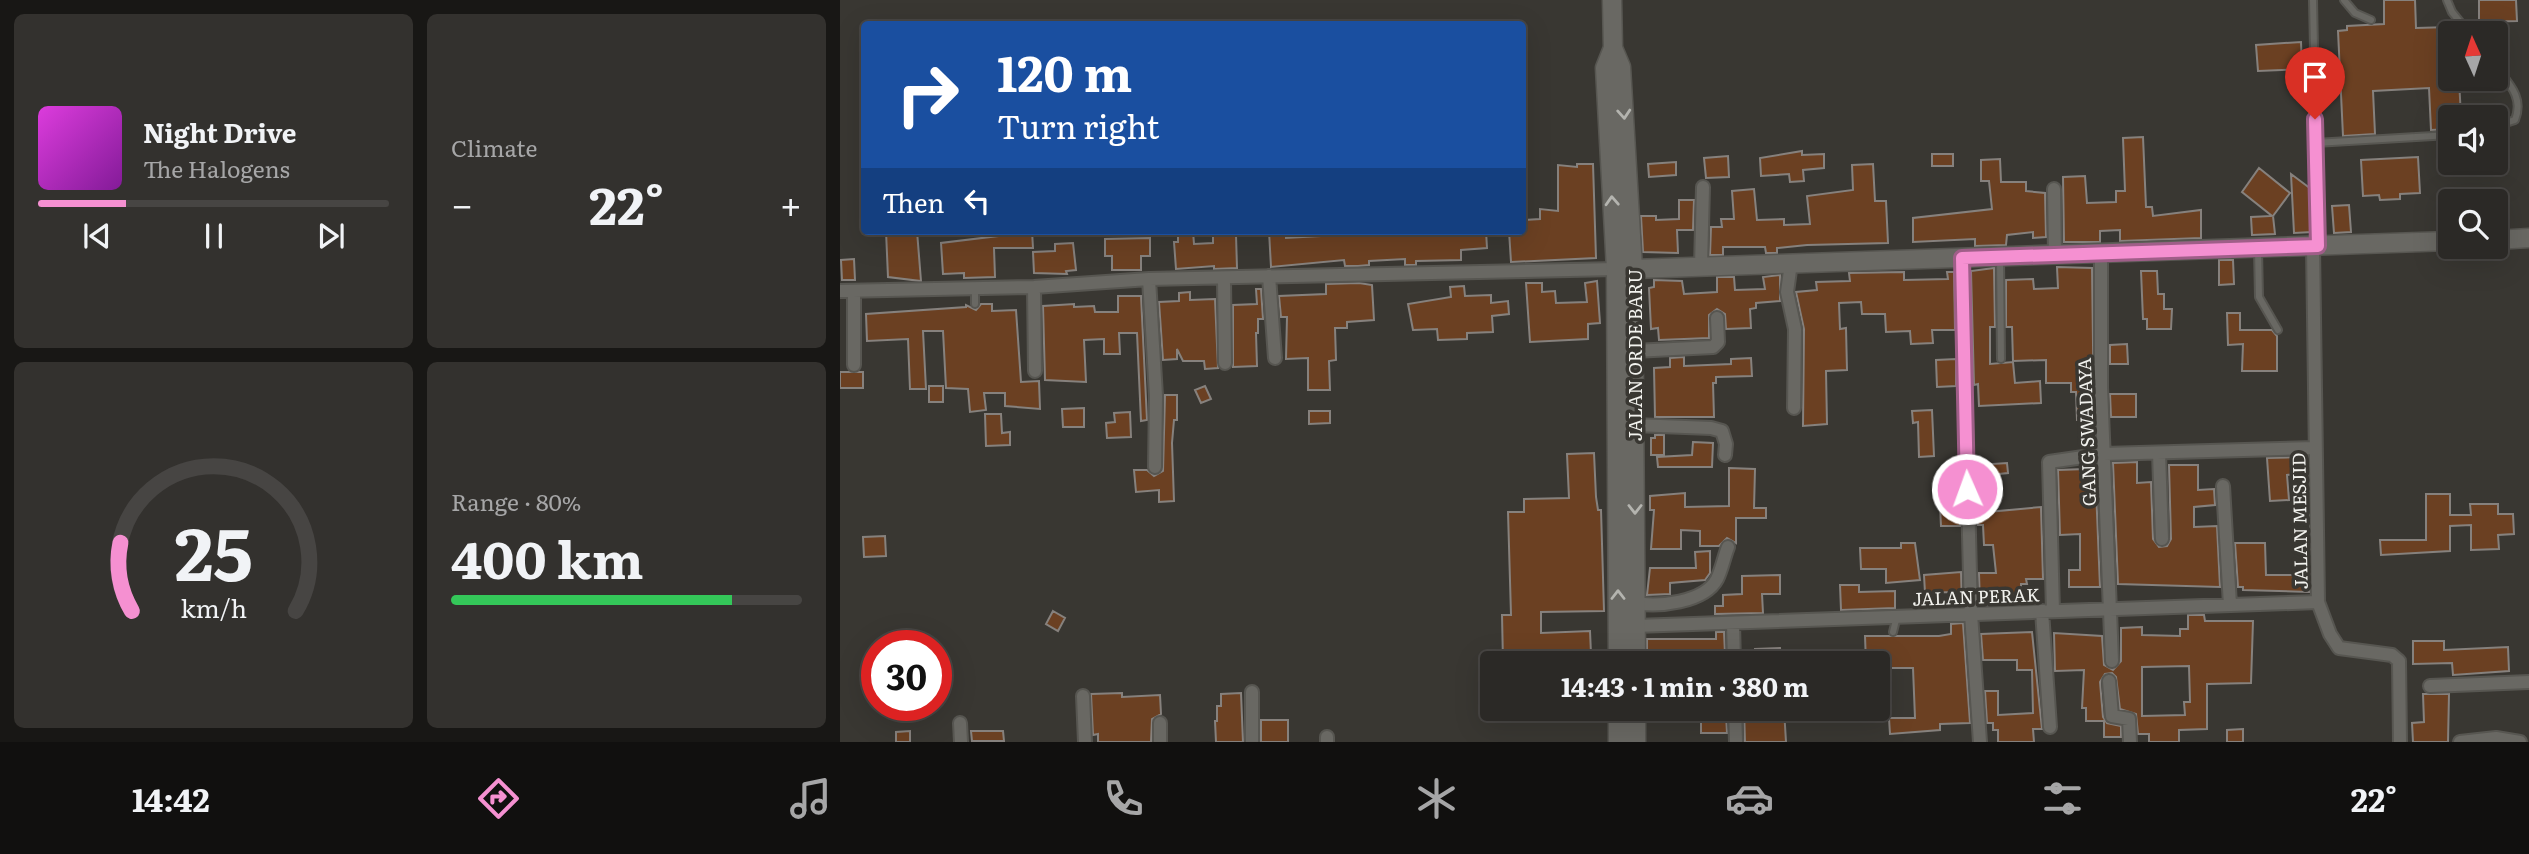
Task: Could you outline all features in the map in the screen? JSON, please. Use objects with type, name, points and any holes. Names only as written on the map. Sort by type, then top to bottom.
[{"type":"main road","name":"JALAN ORDE BARU","points":[[1612,0],[1613,48],[1621,67],[1625,269],[1626,464],[1618,651]]},
{"type":"main road","points":[[2508,239],[2529,238]]},
{"type":"main road","points":[[1625,269],[2438,241]]},
{"type":"main road","name":"JALAN ORDE BARU","points":[[1625,269],[1634,351],[1634,425],[1626,464],[1636,651]]},
{"type":"main road","points":[[1618,721],[1618,742]]},
{"type":"main road","points":[[1636,721],[1636,742]]},
{"type":"street","points":[[1701,267],[1703,187]]},
{"type":"street","points":[[2054,189],[2055,254]]},
{"type":"street","name":"JALAN MESJID","points":[[2316,246],[2315,448],[2318,602],[2330,634],[2339,648],[2392,655],[2399,661],[2400,742]]},
{"type":"street","name":"GANG SWADAYA","points":[[2101,253],[2104,454],[2112,661]]},
{"type":"street","points":[[1962,258],[1971,614],[1980,742]]},
{"type":"street","points":[[1790,264],[1787,292],[1795,329],[1794,408]]},
{"type":"street","points":[[840,291],[1034,287],[1149,279],[1625,269]]},
{"type":"street","points":[[1269,276],[1275,358]]},
{"type":"street","points":[[1149,279],[1156,396],[1155,467]]},
{"type":"street","points":[[1224,279],[1225,363]]},
{"type":"street","points":[[1034,287],[1035,372]]},
{"type":"street","points":[[854,291],[854,365]]},
{"type":"street","points":[[1634,351],[1713,347],[1718,342],[1717,318]]},
{"type":"street","points":[[1634,425],[1711,428],[1722,431],[1726,444],[1725,455]]},
{"type":"street","points":[[2050,727],[2049,462],[2054,459],[2104,454],[2315,448]]},
{"type":"street","points":[[2159,453],[2162,539]]},
{"type":"street","points":[[2223,486],[2230,605]]},
{"type":"street","points":[[1635,603],[1656,607],[1704,591],[1716,581],[1728,547]]},
{"type":"street","name":"JALAN PERAK","points":[[1635,626],[2318,602]]},
{"type":"street","points":[[1732,622],[1733,651]]},
{"type":"street","points":[[2109,681],[2112,716],[2129,719],[2130,742]]},
{"type":"street","points":[[2430,686],[2529,682]]},
{"type":"street","points":[[1252,692],[1252,742]]},
{"type":"street","points":[[1083,696],[1085,742]]},
{"type":"street","points":[[1735,721],[1736,742]]},
{"type":"street","points":[[960,723],[961,742]]},
{"type":"street","points":[[1160,723],[1160,742]]},
{"type":"street","points":[[2460,742],[2496,738],[2520,742]]},
{"type":"lane","points":[[2312,0],[2316,246]]},
{"type":"lane","points":[[2344,0],[2356,13],[2371,20]]},
{"type":"lane","points":[[2447,0],[2459,21]]},
{"type":"lane","points":[[2508,83],[2516,93],[2519,109],[2515,120],[2508,122]]},
{"type":"lane","points":[[2315,143],[2438,136]]},
{"type":"lane","points":[[2258,247],[2259,297],[2278,330]]},
{"type":"lane","points":[[2000,256],[2001,359]]},
{"type":"lane","points":[[975,289],[975,304]]},
{"type":"lane","points":[[1893,632],[1897,616]]},
{"type":"building","points":[[2384,0],[2415,0],[2416,28],[2438,27],[2438,91],[2460,91],[2460,105],[2438,105],[2438,130],[2431,130],[2429,88],[2373,91],[2375,134],[2343,136],[2338,31],[2347,30],[2347,26],[2384,24]]},
{"type":"building","points":[[2479,0],[2516,0],[2517,21],[2479,21]]},
{"type":"building","points":[[2301,42],[2302,69],[2258,71],[2256,45]]},
{"type":"building","points":[[2143,137],[2146,207],[2152,207],[2153,216],[2201,210],[2201,238],[2120,241],[2120,230],[2100,231],[2100,242],[2064,242],[2063,177],[2085,176],[2087,203],[2116,202],[2116,191],[2125,191],[2123,138]]},
{"type":"building","points":[[1802,151],[1802,155],[1824,154],[1824,168],[1803,170],[1804,181],[1790,182],[1789,174],[1761,176],[1760,158]]},
{"type":"building","points":[[1932,154],[1953,154],[1953,166],[1932,166]]},
{"type":"building","points":[[1728,156],[1729,177],[1706,178],[1704,158]]},
{"type":"building","points":[[2418,157],[2420,193],[2400,194],[2400,199],[2380,200],[2379,195],[2363,196],[2361,160]]},
{"type":"building","points":[[2000,159],[2001,182],[2026,182],[2026,191],[2045,193],[2046,237],[2033,238],[2033,232],[2007,235],[2006,245],[1975,246],[1975,239],[1913,242],[1913,218],[1992,209],[1989,181],[1981,181],[1981,160]]},
{"type":"building","points":[[1676,162],[1676,175],[1649,177],[1648,164]]},
{"type":"building","points":[[1577,164],[1593,164],[1596,258],[1511,262],[1509,235],[1526,235],[1526,220],[1540,219],[1540,209],[1558,211],[1558,165],[1577,167]]},
{"type":"building","points":[[1873,164],[1875,201],[1886,201],[1888,243],[1807,245],[1777,248],[1777,253],[1766,253],[1765,247],[1723,247],[1723,255],[1710,255],[1711,227],[1722,227],[1721,219],[1734,219],[1732,191],[1754,189],[1757,220],[1784,219],[1784,225],[1810,224],[1807,196],[1853,190],[1852,165]]},
{"type":"building","points":[[2259,168],[2290,193],[2273,216],[2275,234],[2252,235],[2251,217],[2272,216],[2242,192]]},
{"type":"building","points":[[2291,174],[2311,189],[2312,232],[2294,233]]},
{"type":"building","points":[[1679,200],[1694,200],[1693,230],[1677,230],[1678,253],[1643,252],[1641,216],[1656,216],[1656,220],[1679,219]]},
{"type":"building","points":[[2349,205],[2351,232],[2334,233],[2332,206]]},
{"type":"building","points":[[886,235],[917,235],[921,281],[888,277]]},
{"type":"building","points":[[1032,235],[1033,248],[994,248],[995,277],[964,278],[964,273],[943,274],[941,243]]},
{"type":"building","points":[[1178,235],[1193,235],[1194,244],[1213,243],[1213,235],[1236,235],[1237,268],[1214,269],[1214,266],[1176,269],[1174,242],[1178,242]]},
{"type":"building","points":[[1269,235],[1286,235],[1286,238],[1320,235],[1486,235],[1487,248],[1461,250],[1461,260],[1416,261],[1416,265],[1405,265],[1405,259],[1369,261],[1369,265],[1345,266],[1344,260],[1271,267]]},
{"type":"building","points":[[1150,238],[1150,256],[1141,256],[1141,270],[1112,270],[1112,256],[1105,256],[1105,239]]},
{"type":"building","points":[[1073,243],[1076,270],[1066,271],[1067,274],[1034,273],[1033,252],[1055,251],[1055,244]]},
{"type":"building","points":[[854,259],[855,280],[842,280],[841,260]]},
{"type":"building","points":[[2219,260],[2233,260],[2234,284],[2219,285]]},
{"type":"building","points":[[2057,267],[2092,268],[2094,419],[2077,420],[2076,392],[2071,392],[2071,383],[2046,383],[2046,360],[2013,361],[2012,327],[2006,327],[2006,280],[2033,279],[2034,289],[2058,288]]},
{"type":"building","points":[[1994,268],[1995,327],[1990,327],[1990,364],[2013,362],[2015,383],[2040,381],[2041,403],[1979,406],[1978,384],[1974,385],[1971,271]]},
{"type":"building","points":[[2141,271],[2157,271],[2158,294],[2164,294],[2164,309],[2172,309],[2171,329],[2147,329],[2147,319],[2143,319]]},
{"type":"building","points":[[1904,272],[1904,280],[1948,279],[1947,272],[1954,272],[1955,330],[1932,330],[1933,343],[1911,344],[1910,331],[1886,332],[1885,314],[1862,314],[1861,302],[1839,303],[1840,329],[1846,328],[1847,370],[1826,371],[1827,424],[1803,426],[1804,329],[1796,292],[1817,290],[1816,282],[1850,281],[1849,273]]},
{"type":"building","points":[[1780,275],[1780,301],[1756,303],[1756,308],[1750,309],[1751,328],[1726,329],[1725,314],[1717,309],[1709,315],[1709,338],[1659,340],[1658,328],[1651,329],[1649,288],[1654,287],[1654,280],[1682,281],[1684,294],[1717,292],[1717,277],[1734,277],[1735,290],[1765,289],[1763,277]]},
{"type":"building","points":[[1597,281],[1600,323],[1588,324],[1588,339],[1530,342],[1526,283],[1542,283],[1542,292],[1555,291],[1556,303],[1587,302],[1585,283]]},
{"type":"building","points":[[1326,284],[1372,285],[1374,320],[1347,322],[1347,328],[1335,328],[1336,360],[1329,361],[1330,390],[1308,390],[1308,358],[1286,359],[1287,317],[1281,317],[1279,296],[1326,294]]},
{"type":"building","points":[[1464,286],[1465,296],[1491,295],[1491,303],[1508,301],[1509,314],[1492,316],[1493,332],[1467,333],[1467,339],[1438,340],[1437,329],[1413,330],[1408,304],[1451,297],[1450,287]]},
{"type":"building","points":[[1256,289],[1261,289],[1263,319],[1258,319],[1256,333],[1257,366],[1233,367],[1233,305],[1257,304]]},
{"type":"building","points":[[1190,292],[1190,300],[1215,299],[1218,368],[1205,369],[1204,361],[1183,361],[1177,349],[1177,359],[1163,360],[1159,302],[1179,301],[1179,293]]},
{"type":"building","points":[[1118,296],[1141,296],[1147,420],[1141,421],[1137,333],[1119,333],[1120,354],[1104,354],[1104,339],[1084,340],[1086,382],[1045,380],[1043,306],[1074,304],[1074,307],[1094,306],[1095,312],[1118,312]]},
{"type":"building","points":[[981,304],[992,304],[992,311],[1016,310],[1021,382],[1039,381],[1040,409],[1005,406],[1005,393],[984,393],[986,410],[970,412],[968,389],[946,388],[943,331],[923,331],[926,389],[910,389],[908,339],[867,341],[866,314],[966,305],[976,310]]},
{"type":"building","points":[[2227,313],[2240,313],[2240,330],[2272,330],[2277,336],[2277,371],[2242,371],[2243,344],[2228,345]]},
{"type":"building","points":[[2127,344],[2128,364],[2110,364],[2110,345]]},
{"type":"building","points":[[1684,357],[1684,366],[1731,364],[1731,359],[1751,358],[1752,376],[1716,377],[1716,383],[1713,383],[1714,417],[1655,417],[1654,368],[1670,367],[1670,358]]},
{"type":"building","points":[[1956,359],[1956,386],[1937,387],[1936,360]]},
{"type":"building","points":[[840,372],[863,372],[863,388],[840,388]]},
{"type":"building","points":[[929,386],[943,386],[943,402],[929,402]]},
{"type":"building","points":[[1205,386],[1211,399],[1201,403],[1195,390]]},
{"type":"building","points":[[2110,394],[2136,394],[2136,417],[2111,417]]},
{"type":"building","points":[[1165,395],[1177,395],[1177,420],[1174,420],[1172,443],[1174,501],[1159,502],[1159,490],[1136,492],[1134,470],[1147,470],[1154,476],[1163,471]]},
{"type":"building","points":[[1084,408],[1084,427],[1063,427],[1062,409]]},
{"type":"building","points":[[1932,410],[1934,456],[1919,457],[1918,422],[1913,423],[1912,411]]},
{"type":"building","points":[[1309,411],[1330,411],[1330,423],[1309,424]]},
{"type":"building","points":[[1130,412],[1131,437],[1107,438],[1106,423],[1115,422],[1114,413]]},
{"type":"building","points":[[985,414],[1001,414],[1002,433],[1010,432],[1010,445],[986,446]]},
{"type":"building","points":[[1655,435],[1664,435],[1664,455],[1651,455],[1651,438],[1655,438]]},
{"type":"building","points":[[1693,442],[1713,443],[1712,467],[1658,467],[1657,457],[1692,455]]},
{"type":"building","points":[[1594,453],[1596,497],[1598,510],[1601,510],[1604,611],[1541,612],[1541,633],[1590,631],[1591,651],[1503,651],[1502,615],[1511,615],[1508,512],[1524,512],[1524,499],[1569,498],[1567,454]]},
{"type":"building","points":[[2307,457],[2307,473],[2287,475],[2289,500],[2270,501],[2267,458]]},
{"type":"building","points":[[2137,462],[2137,483],[2151,482],[2153,539],[2159,547],[2167,546],[2171,539],[2169,465],[2198,465],[2198,490],[2214,489],[2215,505],[2194,507],[2194,527],[2217,526],[2220,587],[2118,584],[2113,463]]},
{"type":"building","points":[[2007,463],[2008,473],[1979,476],[1978,465]]},
{"type":"building","points":[[2095,464],[2100,587],[2069,587],[2069,570],[2080,570],[2080,534],[2060,535],[2058,470],[2085,469],[2084,466]]},
{"type":"building","points":[[1729,468],[1755,469],[1754,508],[1766,508],[1766,518],[1736,518],[1736,543],[1727,538],[1719,546],[1700,546],[1700,531],[1681,530],[1681,549],[1651,549],[1654,510],[1650,510],[1650,496],[1685,493],[1685,507],[1729,506]]},
{"type":"building","points":[[1959,485],[1960,526],[1941,526],[1939,486]]},
{"type":"building","points":[[2426,494],[2450,494],[2450,515],[2471,515],[2470,504],[2498,504],[2498,514],[2513,514],[2514,534],[2498,535],[2499,549],[2471,550],[2471,525],[2450,526],[2450,551],[2381,555],[2380,540],[2426,540]]},
{"type":"building","points":[[2041,507],[2043,579],[2026,579],[2027,584],[2021,584],[2021,595],[1996,596],[1997,605],[1980,605],[1979,573],[1996,573],[1993,545],[1984,545],[1983,525],[1978,525],[1977,513]]},
{"type":"building","points":[[885,536],[886,556],[864,557],[863,537]]},
{"type":"building","points":[[1901,543],[1915,543],[1920,580],[1886,583],[1886,569],[1861,569],[1860,548],[1901,548]]},
{"type":"building","points":[[2235,543],[2265,543],[2266,575],[2309,575],[2309,592],[2243,590],[2243,587],[2238,587]]},
{"type":"building","points":[[1710,551],[1710,573],[1705,580],[1670,583],[1670,594],[1647,595],[1650,568],[1696,568],[1695,552]]},
{"type":"building","points":[[1961,572],[1962,606],[1952,606],[1952,592],[1925,593],[1924,575]]},
{"type":"building","points":[[1780,575],[1780,594],[1762,594],[1763,613],[1715,614],[1715,606],[1723,606],[1723,595],[1742,594],[1742,576]]},
{"type":"building","points":[[1840,585],[1859,585],[1859,592],[1895,591],[1895,608],[1841,610]]},
{"type":"building","points":[[1053,611],[1065,618],[1058,631],[1046,624]]},
{"type":"building","points":[[2188,615],[2204,615],[2205,621],[2253,621],[2251,683],[2207,684],[2207,729],[2179,730],[2179,742],[2149,742],[2149,734],[2138,734],[2136,714],[2120,709],[2116,677],[2112,673],[2105,674],[2100,682],[2103,717],[2107,723],[2121,726],[2121,737],[2104,737],[2104,721],[2086,721],[2086,708],[2082,708],[2084,670],[2055,671],[2054,633],[2102,636],[2104,665],[2113,670],[2121,661],[2121,628],[2142,627],[2142,635],[2180,636],[2180,629],[2188,629]],"holes":[[[2189,666],[2190,702],[2184,702],[2185,715],[2142,716],[2142,667]]]},
{"type":"building","points":[[1963,623],[1970,723],[1940,724],[1940,730],[1890,734],[1890,718],[1915,718],[1913,668],[1890,668],[1890,651],[1866,651],[1865,636],[1939,636],[1951,634],[1951,624]]},
{"type":"building","points":[[1716,632],[1724,632],[1725,651],[1647,651],[1647,639],[1716,639]]},
{"type":"building","points":[[2032,632],[2042,729],[2033,729],[2034,742],[1998,742],[1998,730],[1993,730],[1993,723],[1987,723],[1985,691],[1998,691],[1998,715],[2033,713],[2032,670],[2017,670],[2017,660],[1983,660],[1981,634]]},
{"type":"building","points":[[2413,641],[2444,641],[2444,650],[2508,647],[2509,671],[2453,675],[2452,663],[2413,664]]},
{"type":"building","points":[[1780,648],[1780,651],[1755,651]]},
{"type":"building","points":[[1122,693],[1122,697],[1160,695],[1161,714],[1152,719],[1151,742],[1098,742],[1098,734],[1093,735],[1091,694]]},
{"type":"building","points":[[1241,693],[1243,742],[1216,742],[1215,721],[1217,706],[1221,706],[1221,694]]},
{"type":"building","points":[[2423,694],[2449,694],[2448,742],[2413,742],[2412,723],[2424,722]]},
{"type":"building","points":[[1261,720],[1288,720],[1288,742],[1261,742]]},
{"type":"building","points":[[1701,721],[1726,721],[1727,733],[1701,733]]},
{"type":"building","points":[[1744,721],[1785,721],[1786,742],[1745,742]]},
{"type":"building","points":[[2243,729],[2243,742],[2227,742],[2227,730]]},
{"type":"building","points":[[910,731],[910,742],[896,742],[896,732]]},
{"type":"building","points":[[971,731],[1003,731],[1004,741],[972,741]]},
{"type":"route","points":[[1967,489],[1962,258],[2318,246],[2315,119]]}]
